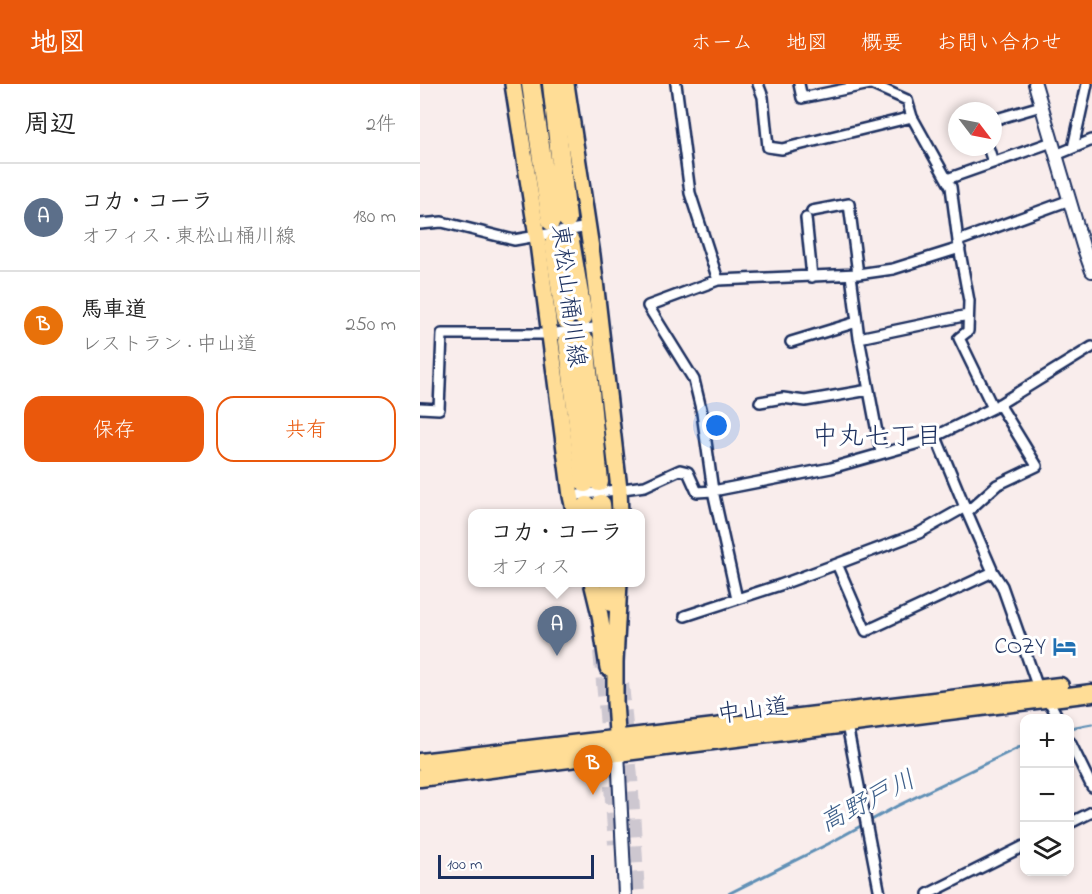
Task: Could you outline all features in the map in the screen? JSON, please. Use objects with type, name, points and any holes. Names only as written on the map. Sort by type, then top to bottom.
[{"type":"highway","points":[[531,84],[559,220],[552,84]]},
{"type":"highway","points":[[562,242],[574,318]]},
{"type":"highway","points":[[577,341],[592,483]]},
{"type":"highway","points":[[609,587],[610,602]]},
{"type":"highway","name":"中山道","points":[[420,762],[847,725],[1043,694],[1092,682]]},
{"type":"highway","name":"中山道","points":[[420,778],[618,746],[1043,694],[1092,693]]},
{"type":"main road","name":"東松山桶川線","points":[[513,84],[537,236],[571,496],[590,509]]},
{"type":"main road","name":"東松山桶川線","points":[[566,84],[601,327],[620,509]]},
{"type":"main road","points":[[593,587],[615,701]]},
{"type":"main road","points":[[618,587],[615,701],[618,746]]},
{"type":"street","points":[[676,84],[690,193],[718,280]]},
{"type":"street","points":[[758,84],[763,97],[768,147],[782,149],[912,117]]},
{"type":"street","points":[[686,616],[780,585],[919,533],[966,509],[997,485],[1037,466],[996,406],[959,339],[968,331],[969,301],[951,187],[912,117],[907,100],[870,84],[802,98],[799,84]]},
{"type":"street","points":[[1035,84],[1092,271]]},
{"type":"street","points":[[1073,148],[1088,89]]},
{"type":"street","points":[[1002,117],[1041,106]]},
{"type":"street","points":[[1056,155],[1092,140]]},
{"type":"street","points":[[946,179],[1052,142]]},
{"type":"street","points":[[991,156],[993,162]]},
{"type":"street","points":[[737,599],[713,491],[702,413],[694,380],[648,306],[718,280],[812,277],[893,269],[1070,200]]},
{"type":"street","points":[[812,277],[809,214],[849,204],[859,338],[881,453]]},
{"type":"street","points":[[420,224],[442,222],[514,240],[588,227]]},
{"type":"street","points":[[859,338],[968,315]]},
{"type":"street","points":[[791,342],[857,322]]},
{"type":"street","points":[[420,408],[439,409],[442,334],[549,334],[601,327]]},
{"type":"street","points":[[571,496],[645,486],[680,470],[688,472],[697,492],[713,491],[831,468],[926,441],[996,406],[1092,347]]},
{"type":"street","points":[[760,402],[783,398],[805,401],[869,390]]},
{"type":"street","points":[[936,436],[993,572],[1002,586],[1043,694],[1056,714]]},
{"type":"street","points":[[837,564],[866,631],[993,572]]},
{"type":"street","points":[[847,725],[880,894]]},
{"type":"street","points":[[618,746],[625,894]]},
{"type":"street","points":[[1074,750],[1092,787]]},
{"type":"street","points":[[1072,822],[1092,812]]},
{"type":"street","points":[[928,894],[1020,848]]},
{"type":"waterway","name":"高野戸川","points":[[1074,727],[1092,724]]},
{"type":"waterway","name":"高野戸川","points":[[728,894],[828,844],[897,806],[1020,747]]},
{"type":"tunnel","points":[[602,651],[617,844]]},
{"type":"tunnel","points":[[620,684],[629,777],[636,894]]},
{"type":"place","name":"COZY","points":[[1064,647]]},
{"type":"place","name":"コカ・コーラ","points":[[557,656]]},
{"type":"place","name":"馬車道","points":[[593,795]]},
{"type":"district","name":"中丸七丁目","points":[[877,438]]}]
